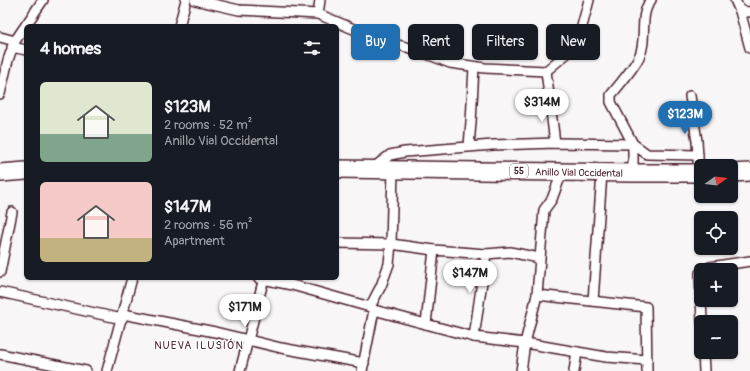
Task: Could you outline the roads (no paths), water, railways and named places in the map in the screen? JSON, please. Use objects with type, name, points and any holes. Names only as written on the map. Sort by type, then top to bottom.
[{"type":"highway","name":"Anillo Vial Occidental","points":[[339,169],[634,174],[694,173]]},
{"type":"highway","points":[[0,173],[24,171]]},
{"type":"highway","points":[[738,172],[750,172]]},
{"type":"street","points":[[27,24],[43,0]]},
{"type":"street","points":[[180,24],[186,0]]},
{"type":"street","points":[[195,0],[239,10],[318,14],[382,41],[414,49],[450,63],[474,67],[546,71],[577,45],[589,0]]},
{"type":"street","points":[[318,14],[320,0]]},
{"type":"street","points":[[634,174],[633,144],[611,102],[611,95],[640,57],[645,14],[651,0]]},
{"type":"street","points":[[734,0],[740,11],[750,48]]},
{"type":"street","points":[[740,11],[750,12]]},
{"type":"street","points":[[0,94],[8,60],[14,44],[24,29]]},
{"type":"street","points":[[0,38],[24,49]]},
{"type":"street","points":[[469,146],[472,122],[474,67]]},
{"type":"street","points":[[546,71],[555,143]]},
{"type":"street","points":[[690,96],[698,159]]},
{"type":"street","points":[[372,169],[390,155],[493,144],[633,144],[647,154],[698,155]]},
{"type":"street","points":[[0,292],[122,317],[215,332],[363,367],[372,308],[389,264],[393,170]]},
{"type":"street","points":[[521,371],[525,343],[537,295],[544,210],[552,199],[562,172]]},
{"type":"street","points":[[593,301],[602,173]]},
{"type":"street","points":[[0,272],[12,212]]},
{"type":"street","points":[[339,243],[391,244],[434,250],[486,254],[510,252],[539,258]]},
{"type":"street","points":[[426,324],[434,250]]},
{"type":"street","points":[[474,337],[486,254]]},
{"type":"street","points":[[737,263],[750,261]]},
{"type":"street","points":[[107,371],[131,280]]},
{"type":"street","points":[[240,371],[262,280]]},
{"type":"street","points":[[269,280],[474,337],[525,343],[606,357],[647,360]]},
{"type":"street","points":[[537,295],[646,307],[647,371]]},
{"type":"street","points":[[574,371],[577,352]]},
{"type":"street","points":[[0,354],[86,371]]},
{"type":"street","points":[[703,359],[704,371]]},
{"type":"district","name":"NUEVA ILUSIÓN","points":[[199,345]]}]
